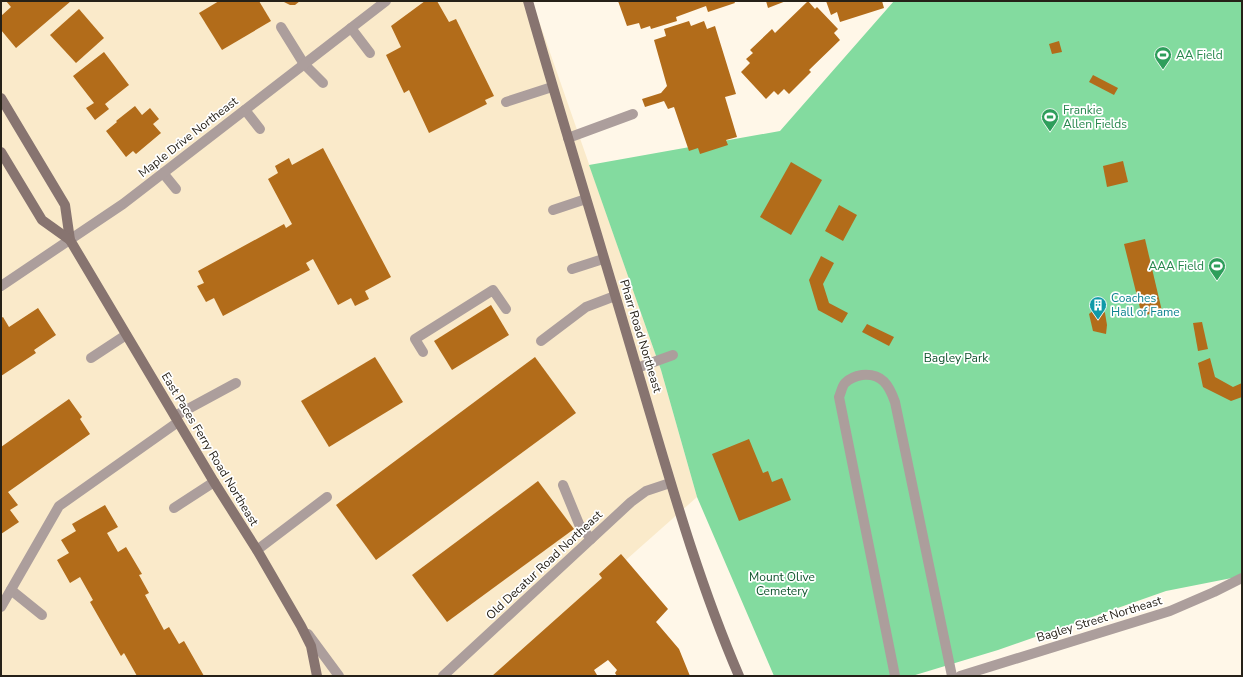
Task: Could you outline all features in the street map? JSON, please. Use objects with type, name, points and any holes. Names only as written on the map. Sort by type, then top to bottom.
[{"type":"street","name":"Maple Drive Northeast","points":[[1,286],[122,204],[386,1]]},
{"type":"street","name":"Pharr Road Northeast","points":[[528,1],[552,87],[637,368],[670,483],[701,582],[739,676]]},
{"type":"street","points":[[281,27],[304,64],[324,83]]},
{"type":"street","points":[[351,28],[370,53]]},
{"type":"street","points":[[506,102],[552,87]]},
{"type":"street","name":"East Paces Ferry Road Northeast","points":[[1,98],[65,205],[70,240],[214,482],[258,550],[301,626],[311,646],[317,676]]},
{"type":"street","points":[[245,110],[260,129]]},
{"type":"street","points":[[568,138],[633,114]]},
{"type":"street","name":"East Paces Ferry Road Northeast","points":[[1,152],[42,220],[70,240]]},
{"type":"street","points":[[163,173],[176,189]]},
{"type":"street","points":[[553,210],[586,199]]},
{"type":"street","points":[[572,269],[603,259]]},
{"type":"street","points":[[423,352],[415,339],[493,290],[506,309]]},
{"type":"street","points":[[541,341],[586,307],[615,296]]},
{"type":"street","points":[[91,358],[126,335]]},
{"type":"street","points":[[637,368],[673,355]]},
{"type":"street","points":[[895,676],[839,397],[845,383],[855,376],[871,374],[882,379],[890,390],[895,402],[952,676]]},
{"type":"street","points":[[1,607],[59,506],[176,419],[236,382]]},
{"type":"street","points":[[174,508],[214,482]]},
{"type":"street","name":"Old Decatur Road Northeast","points":[[443,676],[631,502],[646,491],[670,483]]},
{"type":"street","points":[[563,485],[579,524],[591,539]]},
{"type":"street","points":[[258,550],[327,496]]},
{"type":"street","name":"Bagley Street Northeast","points":[[960,676],[1170,611],[1242,578]]},
{"type":"street","points":[[10,590],[42,615]]},
{"type":"street","points":[[301,626],[339,676]]},
{"type":"shaded area","points":[[1,1],[532,1],[661,370],[697,497],[495,676],[1,676]]},
{"type":"green space","name":"Bagley Park","points":[[894,1],[1242,1],[1242,576],[1166,591],[998,650],[912,676],[774,676],[697,497],[661,370],[589,165],[780,131]]},
{"type":"building","points":[[6,1],[71,1],[16,48],[1,30],[1,16],[11,7]]},
{"type":"building","points":[[219,1],[259,1],[271,21],[222,50],[199,13]]},
{"type":"building","points":[[282,1],[300,1],[295,5],[290,5]]},
{"type":"building","points":[[425,1],[437,1],[449,22],[456,19],[494,96],[485,100],[487,104],[429,133],[409,90],[404,93],[386,55],[401,47],[391,26]]},
{"type":"building","points":[[618,1],[734,1],[735,3],[708,12],[706,6],[676,17],[677,21],[651,29],[650,26],[641,29],[639,23],[627,26]]},
{"type":"building","points":[[766,1],[786,1],[768,8]]},
{"type":"building","points":[[808,1],[815,9],[817,7],[838,29],[834,33],[840,40],[809,70],[811,72],[789,94],[784,89],[778,95],[774,91],[766,99],[741,72],[750,63],[746,59],[753,53],[750,50],[772,29],[775,33]]},
{"type":"building","points":[[826,1],[882,1],[884,8],[840,22],[837,12],[831,15]]},
{"type":"building","points":[[79,9],[104,38],[76,63],[50,35]]},
{"type":"building","points":[[689,21],[691,26],[704,21],[707,29],[715,26],[736,94],[725,97],[737,137],[726,140],[728,145],[700,154],[698,148],[689,151],[674,107],[668,109],[664,101],[645,107],[642,99],[661,93],[667,86],[654,40],[666,36],[664,29]]},
{"type":"building","points":[[1059,41],[1062,52],[1052,54],[1049,44]]},
{"type":"building","points":[[104,52],[129,85],[105,104],[109,109],[95,120],[86,108],[94,103],[73,76]]},
{"type":"building","points":[[1093,75],[1118,88],[1114,95],[1089,82]]},
{"type":"building","points":[[135,106],[142,115],[150,108],[159,119],[153,124],[161,133],[136,154],[133,151],[126,157],[106,131]]},
{"type":"building","points":[[323,148],[391,277],[365,291],[369,299],[355,306],[351,298],[338,305],[313,259],[306,263],[310,270],[223,316],[214,298],[206,302],[197,286],[204,283],[198,271],[284,224],[286,228],[292,224],[268,179],[278,173],[275,166],[289,158],[292,165]]},
{"type":"building","points":[[1123,161],[1128,182],[1107,187],[1103,166]]},
{"type":"building","points":[[791,162],[822,180],[791,235],[760,217]]},
{"type":"building","points":[[839,205],[857,215],[843,241],[825,231]]},
{"type":"building","points":[[1145,239],[1162,311],[1142,316],[1124,244]]},
{"type":"building","points":[[821,256],[834,263],[823,284],[829,303],[848,313],[842,323],[818,310],[809,280]]},
{"type":"building","points":[[491,305],[509,335],[452,370],[434,341]]},
{"type":"building","name":"Coaches Hall of Fame","points":[[1100,305],[1105,313],[1107,325],[1106,334],[1093,331],[1089,314]]},
{"type":"building","points":[[38,308],[56,335],[34,350],[36,353],[1,376],[1,318],[3,317],[9,327]]},
{"type":"building","points":[[1202,322],[1208,349],[1198,351],[1193,323]]},
{"type":"building","points":[[867,324],[894,337],[889,346],[862,332]]},
{"type":"building","points":[[375,357],[403,402],[329,447],[301,401]]},
{"type":"building","points":[[535,357],[576,413],[376,560],[336,505]]},
{"type":"building","points":[[1210,358],[1215,377],[1233,387],[1242,383],[1242,397],[1231,401],[1203,387],[1198,363]]},
{"type":"building","points":[[69,399],[82,417],[80,419],[90,434],[8,492],[18,505],[10,510],[19,522],[1,534],[1,447]]},
{"type":"building","points":[[749,439],[763,473],[768,471],[772,482],[782,478],[791,500],[739,521],[712,454]]},
{"type":"building","points":[[538,481],[574,529],[447,622],[412,575]]},
{"type":"building","points":[[105,505],[118,527],[107,533],[118,552],[126,547],[142,574],[139,575],[149,593],[145,595],[164,630],[169,627],[179,644],[184,641],[204,676],[137,676],[124,653],[121,656],[90,602],[93,600],[80,577],[70,583],[57,560],[69,553],[61,540],[76,531],[72,524]]},
{"type":"building","points":[[621,554],[668,609],[656,622],[679,649],[690,676],[617,676],[615,673],[617,670],[608,660],[594,670],[597,675],[596,676],[492,676],[602,578],[599,574]]},
{"type":"place","name":"AA Field","points":[[1163,70]]},
{"type":"place","name":"Frankie Allen Fields","points":[[1050,132]]},
{"type":"place","name":"AAA Field","points":[[1217,281]]},
{"type":"place","name":"Coaches Hall of Fame","points":[[1098,320]]},
{"type":"park label","name":"Mount Olive Cemetery","points":[[782,584]]}]
